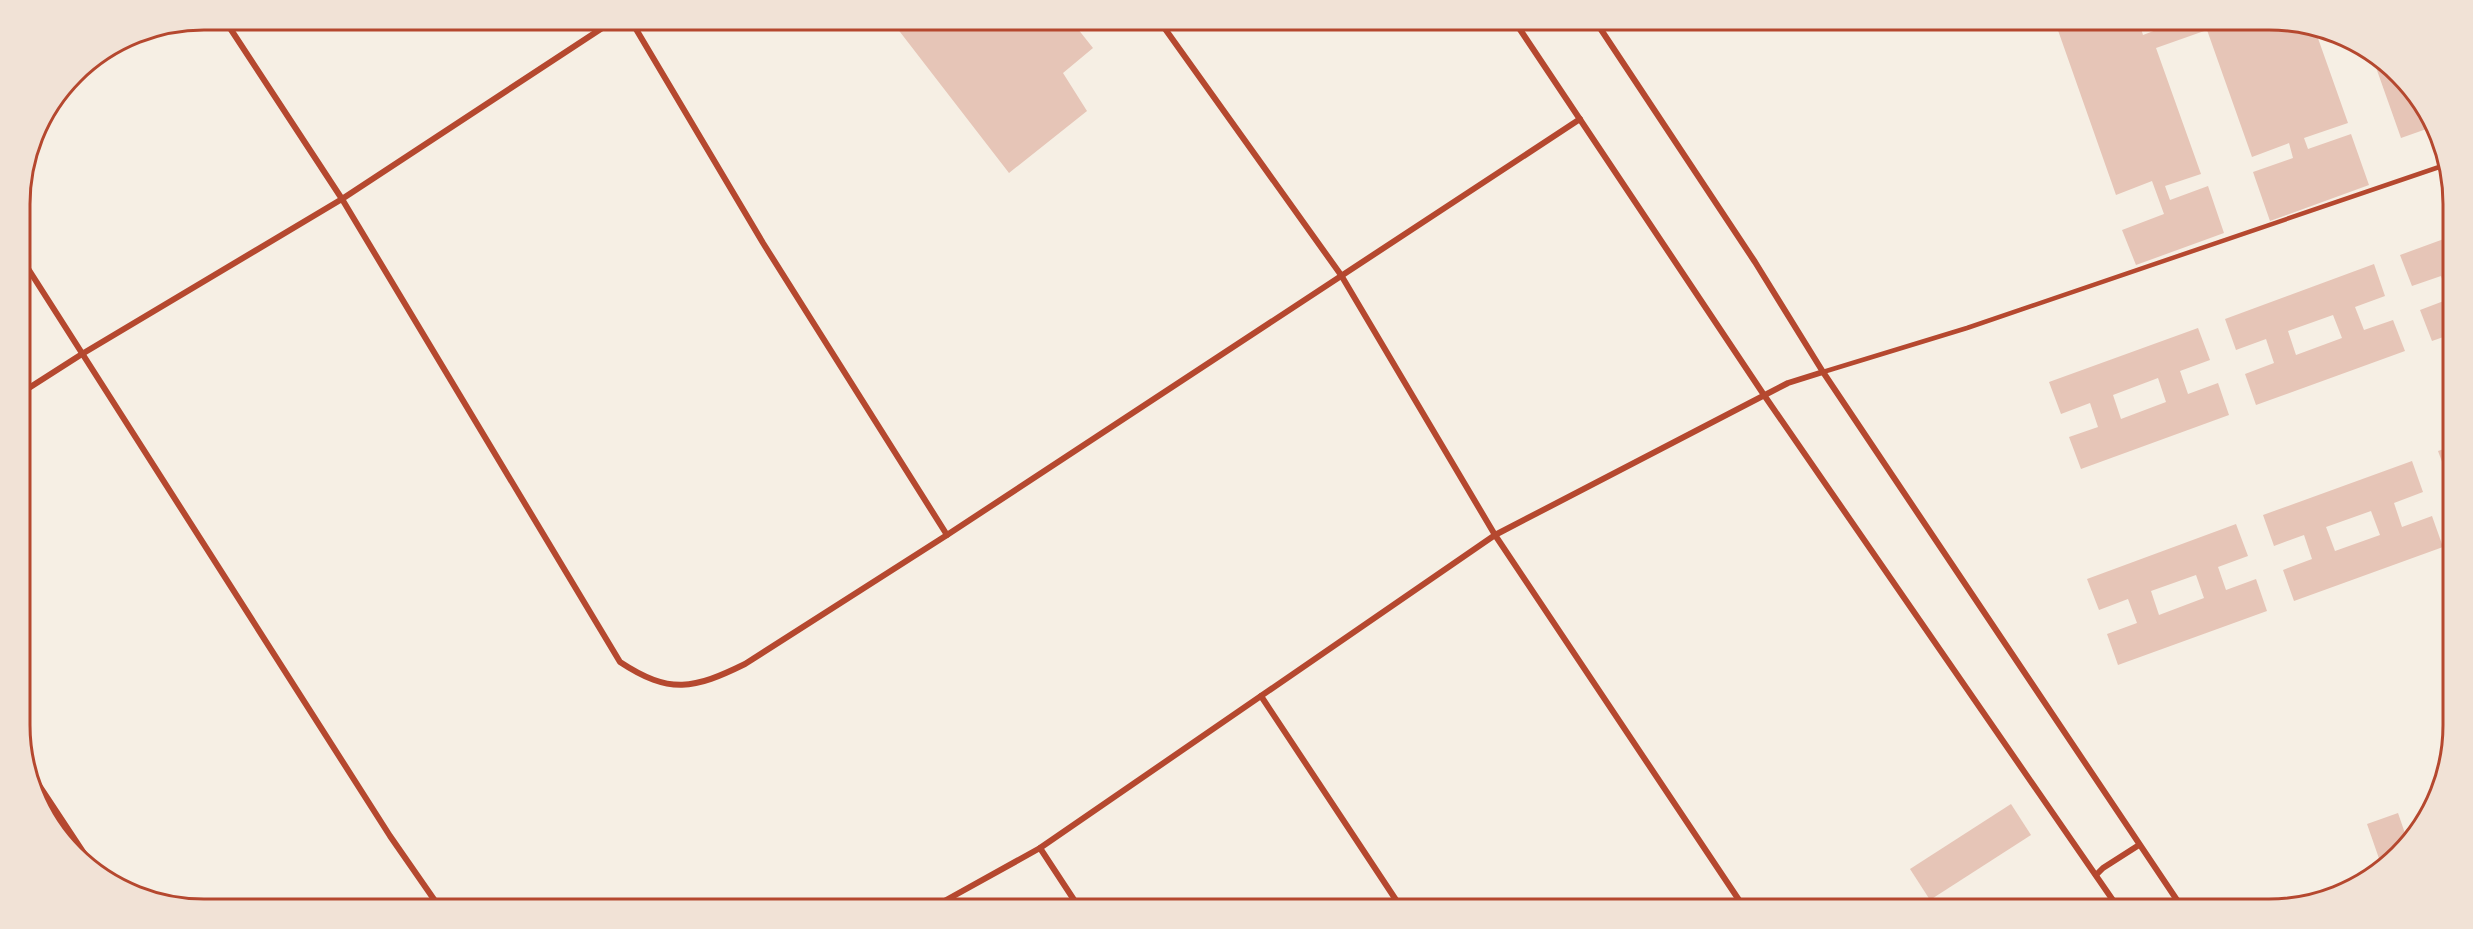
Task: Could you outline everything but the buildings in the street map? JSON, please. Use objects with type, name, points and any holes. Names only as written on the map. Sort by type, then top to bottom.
[{"type":"street","points":[[231,30],[342,199],[620,662],[641,675],[662,683],[689,685],[710,681],[745,664],[947,535],[1580,119]]},
{"type":"street","points":[[30,387],[342,199],[601,30]]},
{"type":"street","points":[[636,30],[763,243],[947,535]]},
{"type":"street","points":[[1165,30],[1341,275],[1495,535],[1738,899]]},
{"type":"street","points":[[1520,30],[1764,395],[2112,899]]},
{"type":"street","points":[[1601,30],[1755,262],[1823,372],[2176,899]]},
{"type":"street","points":[[30,272],[390,836],[434,899]]},
{"type":"street","points":[[948,899],[1040,848],[1495,535],[1788,383],[1823,372]]},
{"type":"street","points":[[1261,696],[1395,899]]},
{"type":"street","points":[[44,793],[79,846]]},
{"type":"street","points":[[2096,875],[2139,845]]},
{"type":"street","points":[[1040,848],[1073,899]]},
{"type":"lane","points":[[1823,372],[1978,324],[2439,167]]}]
